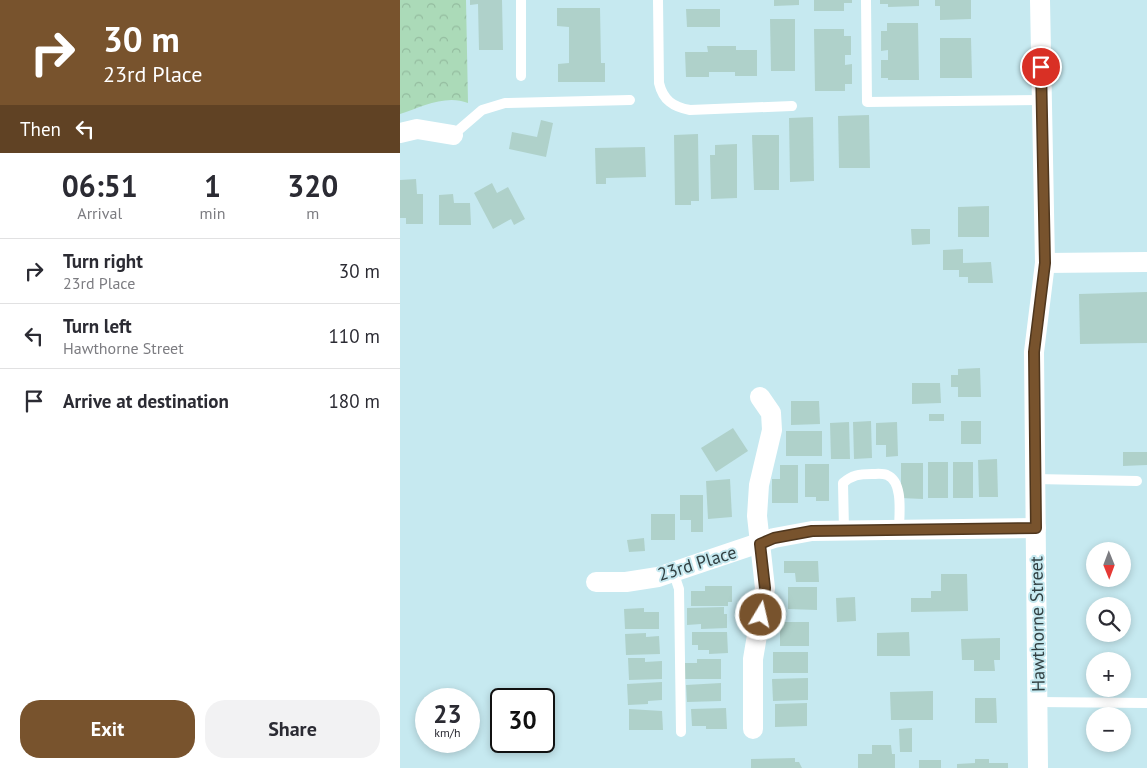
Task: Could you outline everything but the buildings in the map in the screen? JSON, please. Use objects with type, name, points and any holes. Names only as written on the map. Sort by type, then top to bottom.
[{"type":"street","name":"Hawthorne Street","points":[[1038,768],[1034,352],[1045,263],[1040,0]]},
{"type":"street","points":[[400,133],[417,129],[454,135]]},
{"type":"street","points":[[1045,263],[1147,262]]},
{"type":"street","points":[[753,730],[753,659],[765,588],[757,516],[759,484],[772,430],[771,413],[760,397]]},
{"type":"street","name":"23rd Place","points":[[596,582],[626,582],[673,572],[774,538],[812,531],[1036,528]]},
{"type":"lane","points":[[521,0],[522,76]]},
{"type":"lane","points":[[658,0],[658,83],[661,95],[675,107],[690,110],[792,106]]},
{"type":"lane","points":[[866,0],[868,102],[1041,100]]},
{"type":"lane","points":[[454,135],[482,110],[505,103],[630,100]]},
{"type":"lane","points":[[844,530],[843,483],[851,476],[861,474],[887,475],[894,480],[898,488],[900,530]]},
{"type":"lane","points":[[1035,479],[1136,481]]},
{"type":"lane","points":[[673,572],[679,589],[680,732]]},
{"type":"lane","points":[[1037,702],[1147,703]]},
{"type":"green space","points":[[400,0],[466,0],[468,103],[451,100],[442,101],[400,114]]},
{"type":"route","points":[[761,615],[765,588],[764,565],[760,544],[774,538],[812,531],[1036,528],[1034,352],[1045,263],[1041,67]]}]
